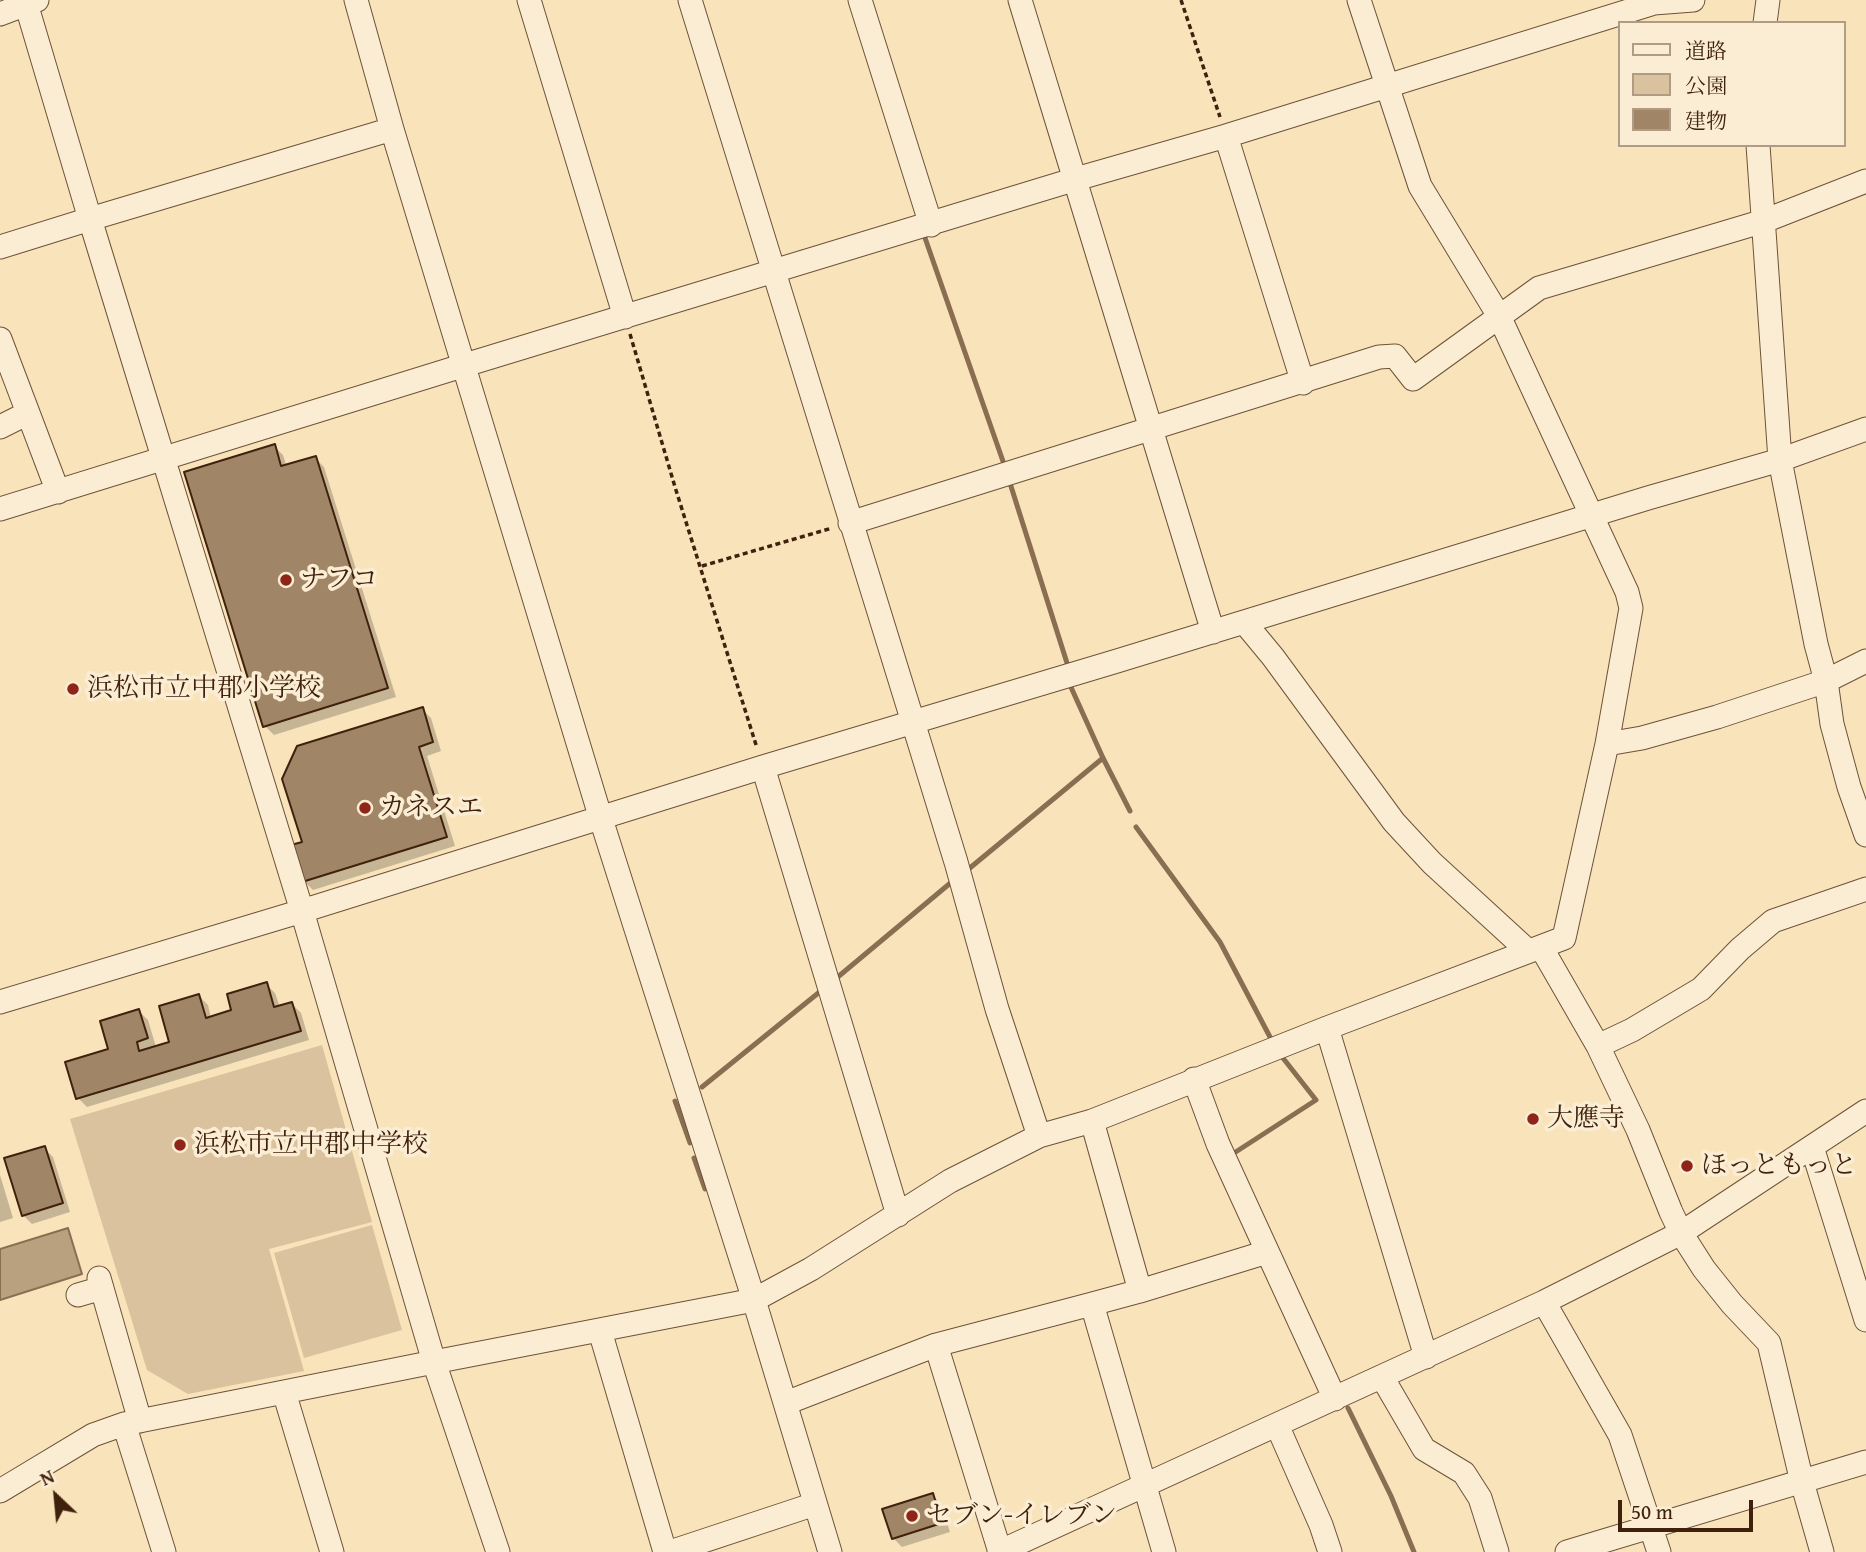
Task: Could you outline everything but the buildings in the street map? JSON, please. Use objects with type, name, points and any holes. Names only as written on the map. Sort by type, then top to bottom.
[{"type":"street","points":[[356,0],[392,129],[601,819],[754,1300],[830,1552]]},
{"type":"street","points":[[529,0],[625,317]]},
{"type":"street","points":[[690,0],[913,722],[997,1009],[1039,1136]]},
{"type":"street","points":[[860,0],[931,225]]},
{"type":"street","points":[[1020,0],[1213,632]]},
{"type":"street","points":[[0,1491],[93,1435],[132,1422],[754,1300],[811,1269],[950,1181],[1039,1136],[1092,1121],[1194,1079],[1564,938],[1607,744],[1631,608],[1627,592],[1499,316],[1420,186],[1359,0]]},
{"type":"street","points":[[0,509],[1076,179],[1226,136],[1653,1],[1693,0]]},
{"type":"street","points":[[1765,21],[1768,0]]},
{"type":"street","points":[[0,14],[30,1],[90,219],[302,911],[434,1362],[498,1552]]},
{"type":"street","points":[[0,247],[392,129]]},
{"type":"street","points":[[1226,136],[1303,383]]},
{"type":"street","points":[[1758,147],[1780,460],[1816,644],[1826,681],[1832,724],[1849,787],[1866,835]]},
{"type":"street","points":[[850,523],[1379,357],[1395,356],[1413,379],[1539,288],[1764,221],[1866,181]]},
{"type":"street","points":[[0,339],[58,492]]},
{"type":"street","points":[[0,427],[28,413]]},
{"type":"street","points":[[0,1002],[763,767],[1780,460],[1866,429]]},
{"type":"street","points":[[1244,622],[1273,657],[1394,822],[1432,863],[1534,949],[1598,1046],[1638,1130],[1681,1233],[1704,1269],[1769,1343],[1802,1482],[1822,1552]]},
{"type":"street","points":[[1607,744],[1680,728],[1826,681],[1866,661]]},
{"type":"street","points":[[763,767],[898,1215]]},
{"type":"street","points":[[1598,1046],[1632,1030],[1701,989],[1740,949],[1773,921],[1866,889]]},
{"type":"street","points":[[1327,1028],[1426,1357]]},
{"type":"street","points":[[1194,1079],[1218,1144],[1335,1399]]},
{"type":"street","points":[[936,1345],[999,1552],[1544,1302],[1681,1233],[1866,1111]]},
{"type":"street","points":[[1092,1121],[1140,1291]]},
{"type":"street","points":[[1812,1147],[1866,1320]]},
{"type":"street","points":[[786,1403],[936,1345],[1140,1291],[1267,1252]]},
{"type":"street","points":[[78,1295],[101,1283],[164,1552]]},
{"type":"street","points":[[1544,1302],[1620,1435],[1659,1552]]},
{"type":"street","points":[[1092,1304],[1164,1552]]},
{"type":"street","points":[[600,1331],[667,1552],[815,1504]]},
{"type":"street","points":[[1382,1377],[1424,1449],[1464,1473],[1479,1498],[1497,1552]]},
{"type":"street","points":[[285,1392],[332,1552]]},
{"type":"street","points":[[1277,1425],[1330,1552]]},
{"type":"street","points":[[1567,1552],[1866,1462]]},
{"type":"path","points":[[1181,0],[1226,136]]},
{"type":"path","points":[[625,317],[763,767]]},
{"type":"path","points":[[702,566],[850,523]]},
{"type":"green space","points":[[322,1045],[372,1222],[269,1249],[304,1371],[188,1394],[147,1370],[70,1119]]},
{"type":"green space","points":[[372,1225],[402,1330],[304,1358],[274,1253]]},
{"type":"shaded area","points":[[68,1228],[82,1274],[0,1300],[0,1249]]},
{"type":"waterway","points":[[924,235],[1005,467]]},
{"type":"waterway","points":[[1009,480],[1067,663]]},
{"type":"waterway","points":[[1070,685],[1130,811]]},
{"type":"waterway","points":[[965,872],[1103,758]]},
{"type":"waterway","points":[[1136,827],[1220,942],[1270,1037]]},
{"type":"waterway","points":[[833,981],[954,880]]},
{"type":"waterway","points":[[702,1087],[822,990]]},
{"type":"waterway","points":[[1231,1155],[1316,1100],[1279,1053]]},
{"type":"waterway","points":[[675,1101],[690,1143]]},
{"type":"waterway","points":[[694,1158],[705,1189]]},
{"type":"waterway","points":[[1348,1408],[1391,1496],[1414,1552]]},
{"type":"place","name":"ナフコ","points":[[286,580]]},
{"type":"place","name":"浜松市立中郡小学校","points":[[73,689]]},
{"type":"place","name":"カネスエ","points":[[365,808]]},
{"type":"place","name":"大應寺","points":[[1533,1119]]},
{"type":"place","name":"浜松市立中郡中学校","points":[[180,1145]]},
{"type":"place","name":"ほっともっと","points":[[1687,1166]]},
{"type":"place","name":"セブン-イレブン","points":[[912,1516]]}]
